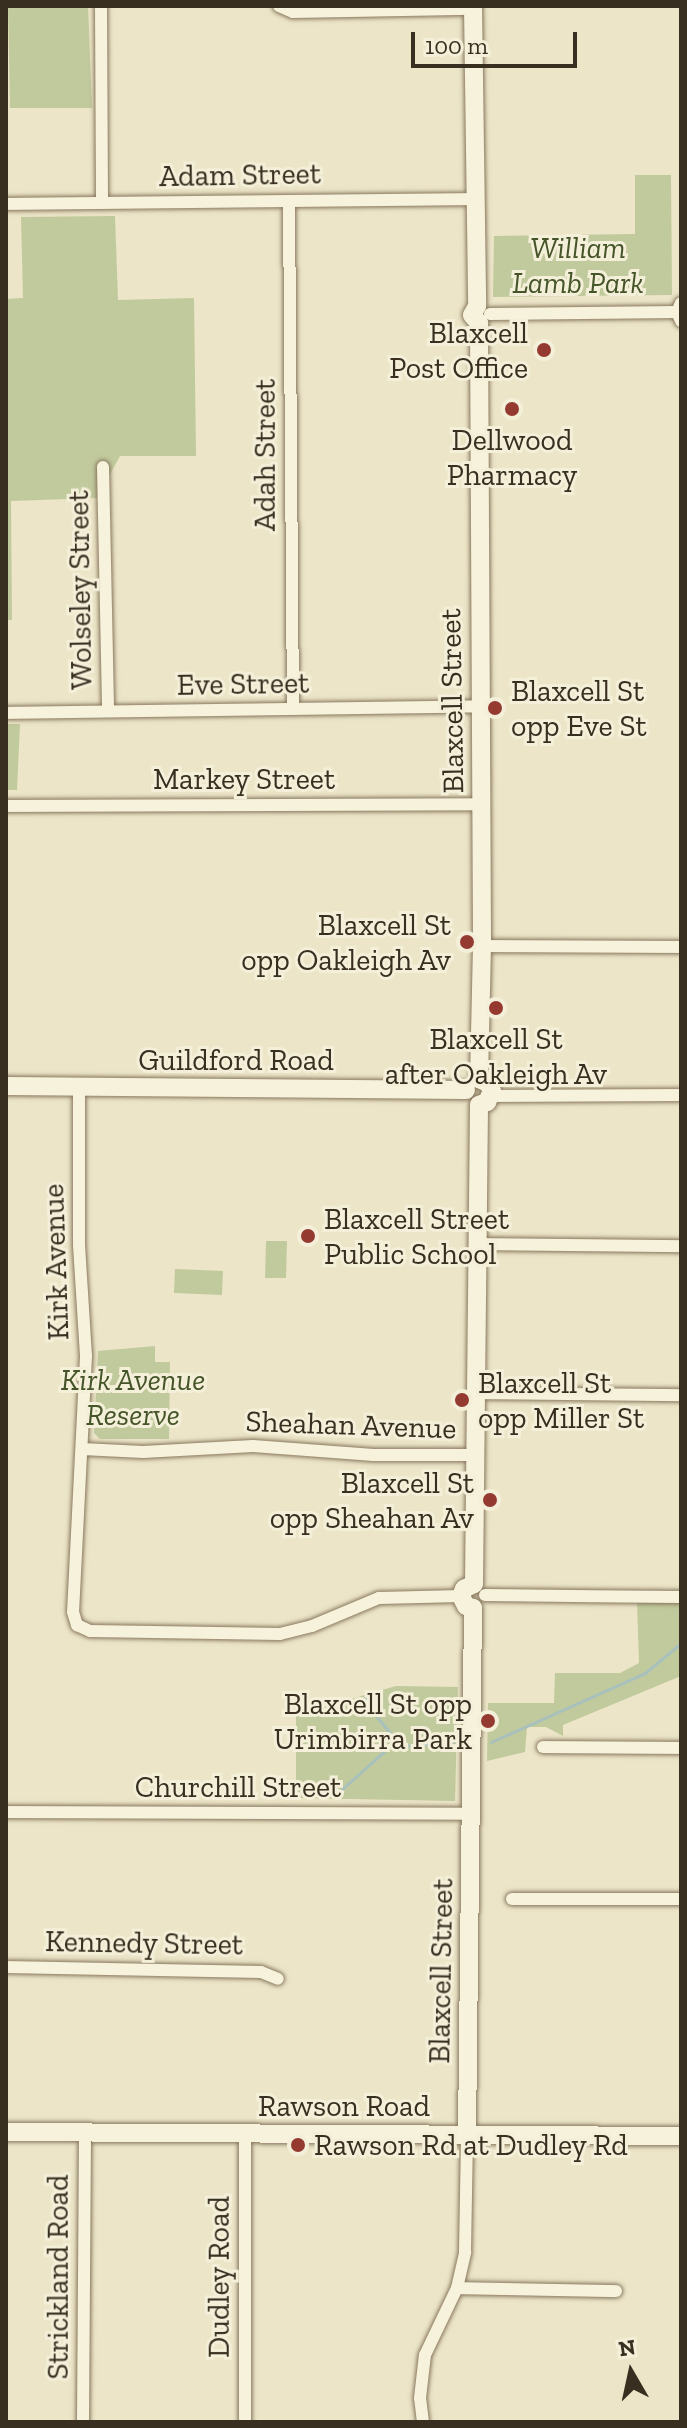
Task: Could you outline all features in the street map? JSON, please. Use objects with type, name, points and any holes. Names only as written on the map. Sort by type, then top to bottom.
[{"type":"street","points":[[101,6],[102,203]]},
{"type":"street","points":[[279,6],[293,12],[473,8]]},
{"type":"street","name":"Blaxcell Street","points":[[473,8],[475,199],[482,314],[482,946],[473,1084]]},
{"type":"street","name":"Adam Street","points":[[6,204],[475,199]]},
{"type":"street","name":"Adah Street","points":[[289,201],[293,709]]},
{"type":"street","points":[[482,314],[680,312]]},
{"type":"street","name":"Wolseley Street","points":[[103,467],[108,711]]},
{"type":"street","name":"Eve Street","points":[[6,713],[481,706]]},
{"type":"street","name":"Markey Street","points":[[6,806],[481,804]]},
{"type":"street","points":[[482,946],[681,947]]},
{"type":"street","points":[[473,1084],[470,1102],[681,1095]]},
{"type":"street","name":"Guildford Road","points":[[6,1086],[473,1084]]},
{"type":"street","name":"Kirk Avenue","points":[[79,1087],[79,1245],[86,1356],[73,1612],[77,1625],[90,1631],[280,1634],[312,1626],[379,1598],[473,1596]]},
{"type":"street","name":"Blaxcell Street","points":[[423,2422],[420,2398],[425,2355],[457,2288],[465,2252],[478,1244],[485,1100]]},
{"type":"street","points":[[478,1244],[681,1246]]},
{"type":"street","points":[[476,1393],[681,1395]]},
{"type":"street","name":"Sheahan Avenue","points":[[82,1449],[143,1452],[253,1446],[374,1455],[475,1455]]},
{"type":"street","points":[[473,1596],[681,1597]]},
{"type":"street","points":[[543,1747],[681,1748]]},
{"type":"street","name":"Churchill Street","points":[[6,1812],[470,1814]]},
{"type":"street","points":[[512,1899],[681,1899]]},
{"type":"street","name":"Kennedy Street","points":[[6,1967],[261,1972],[278,1979]]},
{"type":"street","name":"Rawson Road","points":[[6,2132],[681,2136]]},
{"type":"street","name":"Strickland Road","points":[[83,2422],[85,2133]]},
{"type":"street","name":"Dudley Road","points":[[245,2133],[245,2422]]},
{"type":"street","points":[[457,2288],[616,2291]]},
{"type":"green space","points":[[8,6],[88,6],[92,108],[10,108]]},
{"type":"green space","name":"William Lamb Park","points":[[635,175],[671,175],[672,295],[493,297],[494,236],[635,234]]},
{"type":"green space","points":[[115,216],[118,300],[194,298],[196,456],[120,456],[97,498],[11,501],[12,620],[6,620],[6,299],[23,298],[21,217]]},
{"type":"green space","points":[[6,724],[20,724],[17,790],[6,790]]},
{"type":"green space","points":[[266,1241],[287,1241],[286,1278],[265,1278]]},
{"type":"green space","points":[[175,1269],[223,1271],[222,1295],[174,1293]]},
{"type":"green space","name":"Kirk Avenue Reserve","points":[[155,1346],[155,1362],[170,1362],[169,1439],[100,1439],[94,1433],[98,1351]]},
{"type":"green space","points":[[681,1601],[681,1676],[563,1725],[563,1736],[546,1727],[527,1727],[525,1752],[487,1761],[488,1703],[554,1703],[555,1673],[620,1673],[639,1663],[637,1602]]},
{"type":"green space","points":[[396,1686],[458,1687],[455,1801],[296,1798],[296,1715]]},
{"type":"waterway","points":[[491,1742],[645,1673],[681,1643]]},
{"type":"waterway","points":[[365,1697],[370,1709],[398,1742]]},
{"type":"waterway","points":[[339,1797],[341,1790],[389,1747],[453,1742]]},
{"type":"place","name":"Blaxcell Post Office","points":[[544,350]]},
{"type":"place","name":"Dellwood Pharmacy","points":[[512,409]]},
{"type":"place","name":"Blaxcell St opp Eve St","points":[[495,708]]},
{"type":"place","name":"Blaxcell St opp Oakleigh Av","points":[[467,942]]},
{"type":"place","name":"Blaxcell St after Oakleigh Av","points":[[496,1008]]},
{"type":"place","name":"Blaxcell Street Public School","points":[[308,1236]]},
{"type":"place","name":"Blaxcell St opp Miller St","points":[[462,1400]]},
{"type":"place","name":"Blaxcell St opp Sheahan Av","points":[[490,1500]]},
{"type":"place","name":"Blaxcell St opp Urimbirra Park","points":[[488,1721]]},
{"type":"place","name":"Rawson Rd at Dudley Rd","points":[[298,2145]]}]
